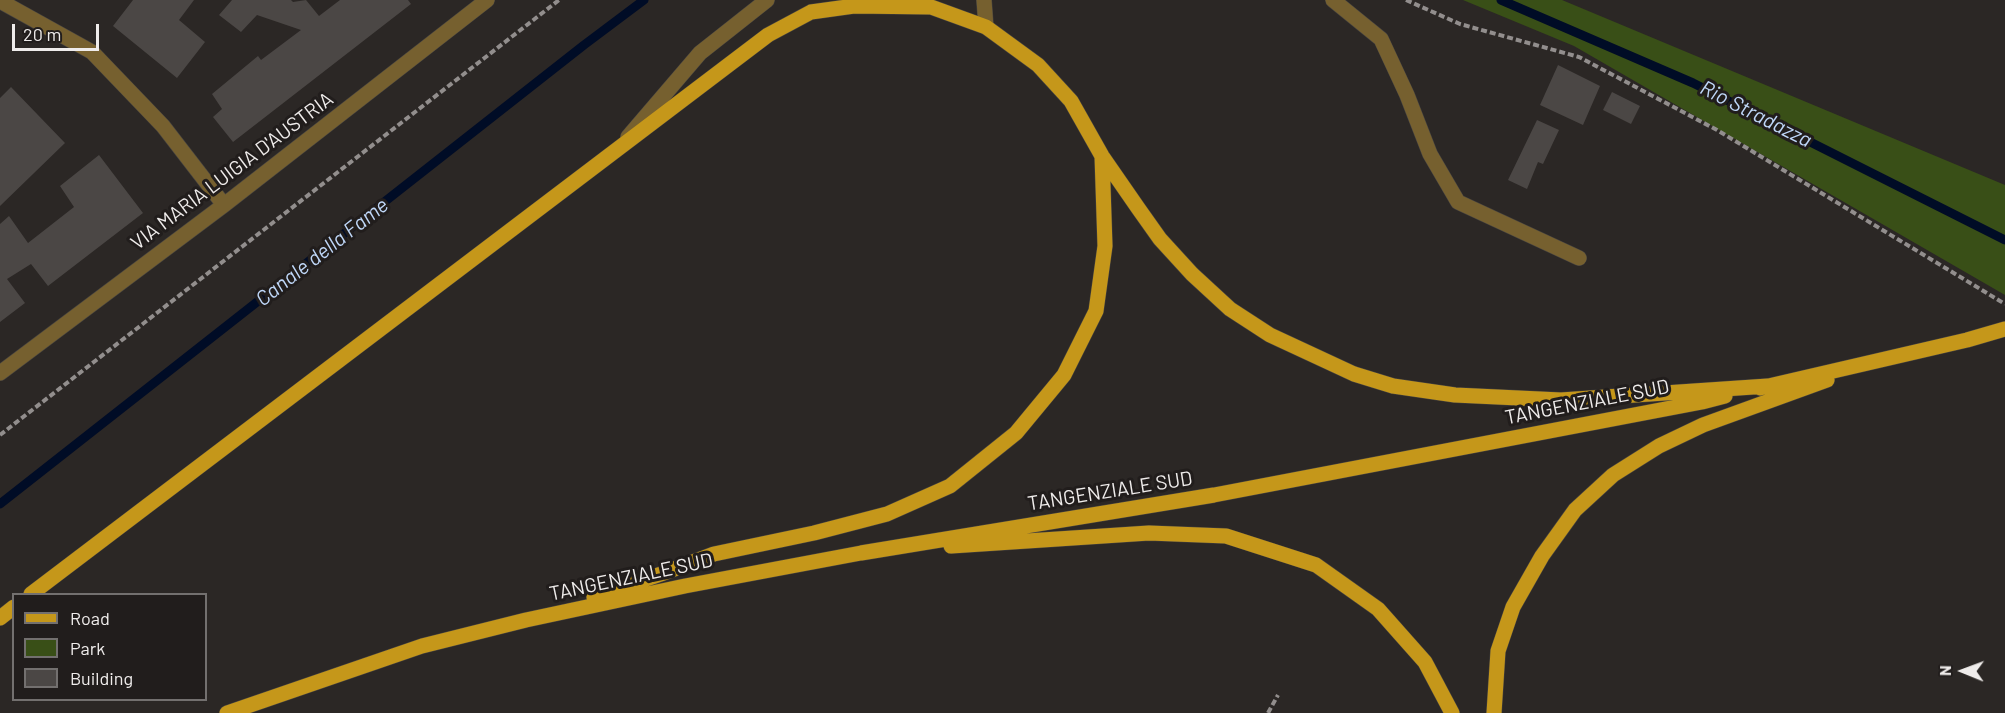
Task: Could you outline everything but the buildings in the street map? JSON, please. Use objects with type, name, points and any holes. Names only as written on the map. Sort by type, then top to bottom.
[{"type":"main road","points":[[31,593],[768,35],[811,12],[854,6],[931,8],[986,27],[1038,65],[1071,101],[1102,156],[1160,239],[1192,274],[1230,309],[1270,335],[1354,374],[1394,386],[1455,394],[1561,400],[1768,386]]},
{"type":"main road","points":[[526,620],[714,554],[887,514],[950,486],[1016,433],[1064,375],[1096,311],[1105,246],[1102,156]]},
{"type":"main road","name":"TANGENZIALE SUD","points":[[227,713],[422,646],[526,620],[685,586],[861,553],[1214,495],[1702,402],[2005,329]]},
{"type":"main road","points":[[1494,713],[1498,651],[1513,607],[1542,556],[1575,510],[1613,475],[1659,446],[1703,425],[1895,356]]},
{"type":"main road","points":[[861,553],[1149,533],[1226,536],[1316,565],[1378,609],[1425,662],[1452,713]]},
{"type":"street","name":"VIA MARIA LUIGIA D'AUSTRIA","points":[[0,373],[224,205],[486,0]]},
{"type":"street","points":[[620,147],[700,53],[767,0]]},
{"type":"street","points":[[984,0],[986,27]]},
{"type":"street","points":[[1333,0],[1381,39],[1407,94],[1430,154],[1458,202],[1579,258]]},
{"type":"street","points":[[0,1],[92,52],[163,126],[224,205]]},
{"type":"path","points":[[0,435],[559,0]]},
{"type":"path","points":[[1406,0],[1460,24],[1579,57],[1717,130],[2005,304]]},
{"type":"path","points":[[1268,713],[1278,695]]},
{"type":"green space","points":[[1463,0],[1562,0],[2005,185],[2005,295],[1574,46]]},
{"type":"waterway","name":"Canale della Fame","points":[[0,504],[644,0]]},
{"type":"waterway","name":"Rio Stradazza","points":[[1501,0],[1693,83],[2005,240]]}]
